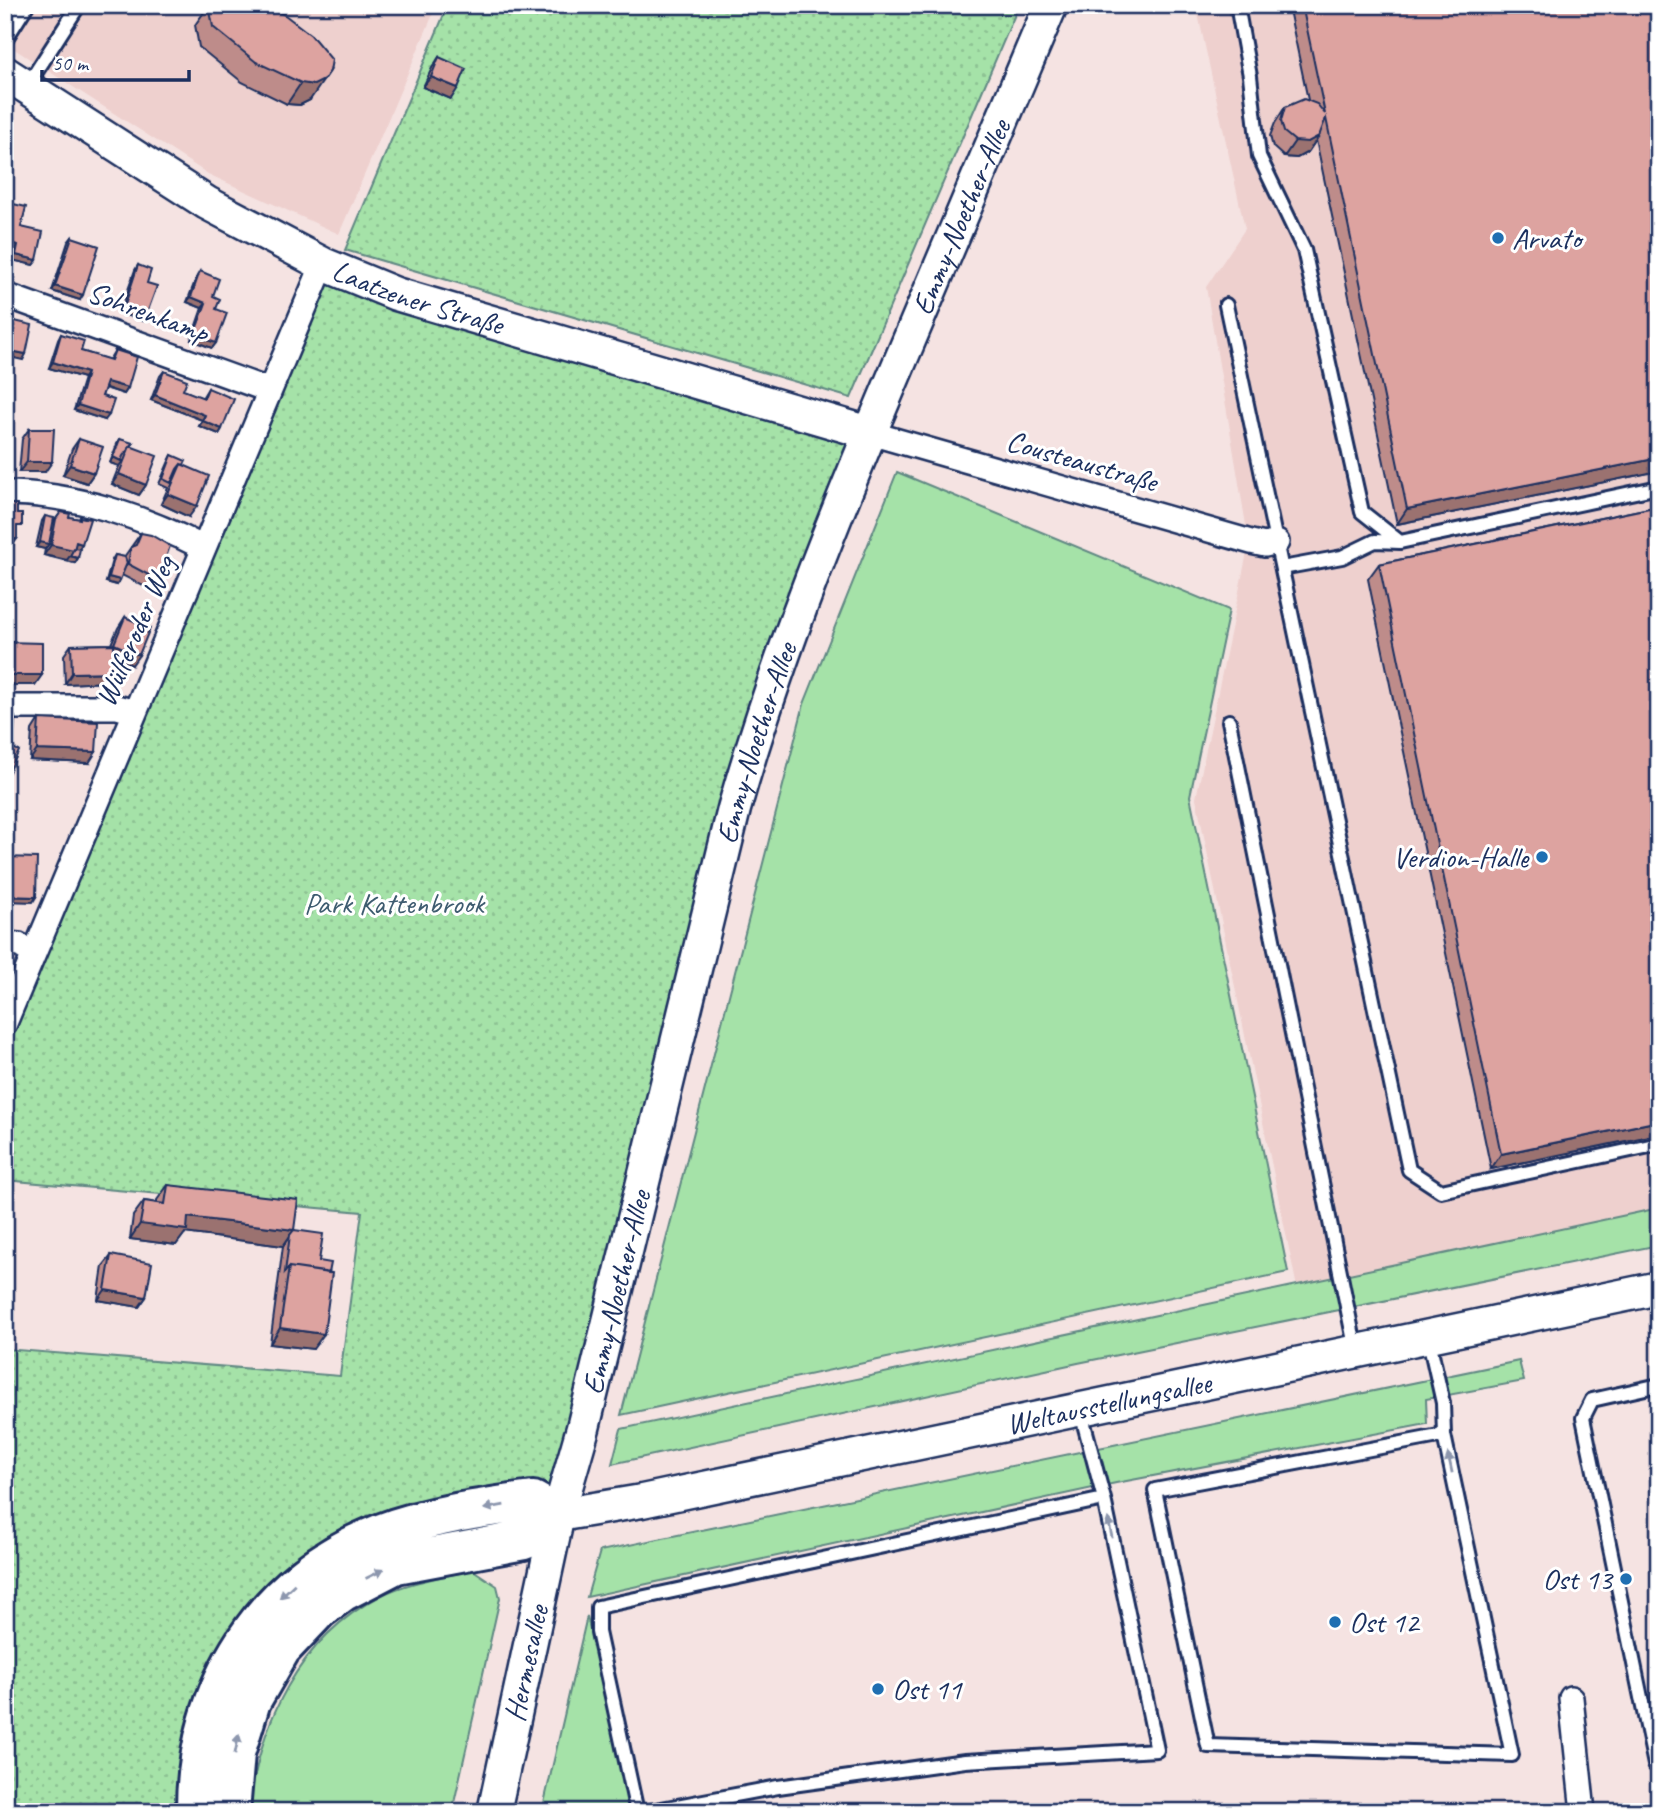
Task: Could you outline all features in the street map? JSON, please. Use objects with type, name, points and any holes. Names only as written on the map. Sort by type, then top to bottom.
[{"type":"highway","points":[[196,1812],[202,1739],[219,1686],[249,1633],[288,1589],[342,1551],[411,1524],[533,1501],[558,1515],[524,1540],[396,1564],[342,1592],[318,1610],[281,1649],[251,1701],[235,1753],[230,1812]]},
{"type":"main road","name":"Emmy-Noether-Allee","points":[[558,1515],[583,1428],[734,809],[759,719],[789,633],[870,433],[1051,5]]},
{"type":"main road","name":"Laatzener Straße","points":[[16,80],[207,203],[323,264],[396,294],[870,433]]},
{"type":"main road","name":"Weltausstellungsallee","points":[[558,1515],[642,1501],[1659,1288]]},
{"type":"main road","name":"Hermesallee","points":[[494,1812],[558,1515]]},
{"type":"street","name":"Wülferoder Weg","points":[[5,1023],[323,264]]},
{"type":"street","name":"Sohrenkamp","points":[[5,295],[268,390]]},
{"type":"street","name":"Cousteaustraße","points":[[870,433],[1251,542],[1265,545],[1277,542]]},
{"type":"street","points":[[5,493],[44,493],[141,520],[204,548]]},
{"type":"street","points":[[5,707],[117,707],[135,712]]},
{"type":"street","points":[[5,944],[19,945],[34,954]]},
{"type":"street","points":[[1571,1698],[1583,1812]]},
{"type":"lane","points":[[5,40],[27,5]]},
{"type":"lane","points":[[16,80],[79,5]]},
{"type":"lane","points":[[1237,5],[1250,76],[1259,156],[1304,250],[1362,512],[1400,542]]},
{"type":"lane","points":[[1226,305],[1409,1170],[1441,1191],[1659,1144]]},
{"type":"lane","points":[[1282,568],[1342,557],[1375,541],[1400,542],[1659,487]]},
{"type":"lane","points":[[1229,721],[1356,1351]]},
{"type":"lane","points":[[1428,1336],[1443,1403],[1444,1435],[1455,1490],[1512,1755],[1208,1746],[1155,1490],[1444,1435]]},
{"type":"lane","points":[[1659,1385],[1591,1400],[1583,1418],[1654,1765],[1659,1765]]},
{"type":"lane","points":[[645,1812],[778,1787],[965,1761],[1157,1750],[1104,1499],[1080,1408]]},
{"type":"lane","points":[[638,1812],[597,1632],[598,1607],[1104,1499]]},
{"type":"shaded area","points":[[5,5],[437,5],[339,234],[208,174],[5,43]]},
{"type":"shaded area","points":[[1196,5],[1659,5],[1659,1228],[1300,1302],[1196,798],[1249,543],[1206,287],[1245,229]]},
{"type":"green space","points":[[448,5],[1019,5],[851,398],[345,250]]},
{"type":"green space","name":"Park Kattenbrook","points":[[323,264],[870,433],[789,633],[558,1515],[359,1542],[196,1812],[5,1812],[5,1349],[340,1376],[362,1212],[5,1180],[5,1040]]},
{"type":"green space","points":[[897,472],[1229,610],[1190,796],[1288,1272],[621,1415],[804,704]]},
{"type":"green space","points":[[1659,1208],[1659,1245],[1078,1363],[612,1464],[621,1429]]},
{"type":"green space","points":[[1519,1361],[1524,1381],[1426,1399],[1427,1424],[1116,1483],[587,1597],[600,1551]]},
{"type":"green space","points":[[473,1570],[497,1586],[500,1598],[452,1812],[249,1812],[262,1747],[273,1716],[305,1660],[326,1635],[351,1614],[391,1591]]},
{"type":"green space","points":[[587,1616],[632,1812],[542,1812]]},
{"type":"building","points":[[209,5],[262,5],[285,15],[311,35],[332,60],[330,71],[324,80],[314,85],[301,83],[256,62],[213,27]]},
{"type":"building","name":"Arvato","points":[[1302,5],[1659,5],[1659,458],[1407,509],[1326,118],[1319,136],[1308,142],[1295,141],[1284,132],[1281,121],[1285,107],[1304,99],[1317,104],[1325,114]]},
{"type":"building","points":[[439,57],[466,69],[458,88],[431,77]]},
{"type":"building","points":[[5,202],[26,207],[21,227],[43,232],[37,260],[16,255],[18,245],[5,242]]},
{"type":"building","points":[[72,237],[99,246],[83,295],[55,286]]},
{"type":"building","points":[[138,265],[151,270],[147,283],[157,286],[146,316],[124,308]]},
{"type":"building","points":[[200,271],[219,279],[213,296],[220,299],[216,309],[227,313],[216,343],[194,335],[206,303],[191,297]]},
{"type":"building","points":[[10,320],[32,325],[26,354],[5,350],[5,329],[8,329]]},
{"type":"building","points":[[61,334],[84,341],[81,351],[111,360],[115,350],[137,357],[128,388],[107,382],[102,396],[114,400],[109,415],[78,405],[87,373],[53,362]]},
{"type":"building","points":[[164,371],[187,380],[183,390],[204,398],[208,388],[234,399],[222,429],[203,421],[205,415],[155,395]]},
{"type":"building","points":[[29,429],[54,429],[52,462],[27,462]]},
{"type":"building","points":[[79,439],[103,447],[94,473],[70,465]]},
{"type":"building","points":[[120,439],[133,443],[121,461],[113,457]]},
{"type":"building","points":[[130,446],[157,456],[146,485],[119,474]]},
{"type":"building","points":[[172,455],[186,461],[177,469],[171,483],[163,479]]},
{"type":"building","points":[[181,464],[209,476],[197,506],[168,494]]},
{"type":"building","points":[[5,504],[17,504],[17,514],[22,514],[22,526],[17,526],[17,539],[5,539]]},
{"type":"building","name":"Verdion-Halle","points":[[1659,506],[1659,1121],[1501,1154],[1379,564]]},
{"type":"building","points":[[61,512],[70,514],[69,517],[90,519],[82,544],[76,542],[74,550],[51,545],[56,519]]},
{"type":"building","points":[[45,516],[54,518],[49,544],[40,542]]},
{"type":"building","points":[[141,533],[151,535],[170,546],[158,580],[128,564],[131,547],[136,545]]},
{"type":"building","points":[[74,548],[80,549],[78,558],[70,556]]},
{"type":"building","points":[[115,555],[125,557],[127,563],[120,580],[109,577]]},
{"type":"building","points":[[125,617],[150,628],[139,655],[114,644]]},
{"type":"building","points":[[5,642],[42,643],[42,675],[5,675]]},
{"type":"building","points":[[114,644],[115,672],[72,673],[71,645]]},
{"type":"building","points":[[5,716],[15,717],[13,748],[19,751],[5,780]]},
{"type":"building","points":[[39,719],[98,722],[96,752],[37,750]]},
{"type":"building","points":[[5,857],[37,858],[36,897],[5,896]]},
{"type":"building","points":[[168,1185],[298,1200],[294,1230],[188,1217],[187,1230],[140,1224],[144,1201],[165,1204]]},
{"type":"building","points":[[294,1230],[323,1234],[319,1261],[331,1263],[329,1273],[289,1267],[285,1272],[290,1235]]},
{"type":"building","points":[[111,1255],[152,1263],[146,1297],[105,1290]]},
{"type":"building","points":[[289,1267],[332,1273],[324,1334],[280,1328]]},
{"type":"place","name":"Arvato","points":[[1498,238]]},
{"type":"place","name":"Verdion-Halle","points":[[1542,857]]},
{"type":"place","name":"Ost 13","points":[[1626,1579]]},
{"type":"place","name":"Ost 12","points":[[1335,1622]]},
{"type":"place","name":"Ost 11","points":[[878,1689]]}]
